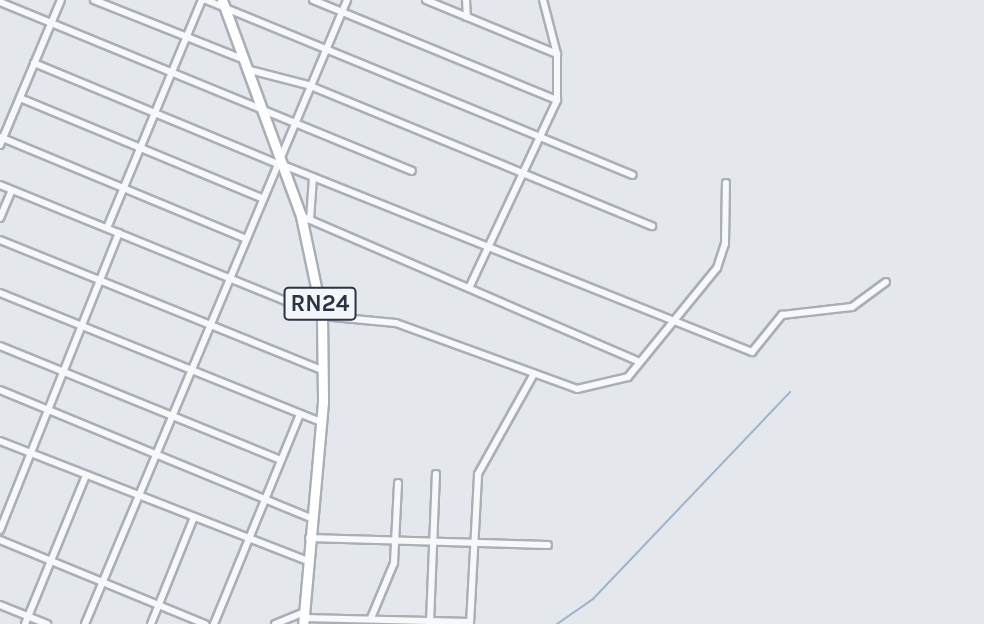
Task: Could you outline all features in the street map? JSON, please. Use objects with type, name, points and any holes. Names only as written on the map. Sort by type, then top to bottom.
[{"type":"main road","name":"RN24","points":[[222,3],[244,69],[279,154],[279,164],[305,218],[322,316],[324,371],[321,422],[303,618]]},
{"type":"street","points":[[61,0],[1,140],[244,238]]},
{"type":"street","points":[[94,0],[186,39],[240,58]]},
{"type":"street","points":[[107,228],[204,0],[222,3],[324,51],[633,175]]},
{"type":"street","points":[[313,0],[557,100]]},
{"type":"street","points":[[279,154],[347,0]]},
{"type":"street","points":[[426,0],[557,54]]},
{"type":"street","points":[[466,0],[467,17]]},
{"type":"street","points":[[470,286],[557,100],[557,54],[543,0]]},
{"type":"street","points":[[0,2],[262,114],[412,171]]},
{"type":"street","points":[[34,63],[279,164],[752,352],[782,315],[852,307],[886,282]]},
{"type":"street","points":[[244,69],[308,85],[652,226]]},
{"type":"street","points":[[20,98],[261,198]]},
{"type":"street","points":[[85,624],[244,238],[279,164]]},
{"type":"street","points":[[313,177],[305,218],[470,286],[640,362]]},
{"type":"street","points":[[0,185],[322,316],[396,323],[577,389],[612,383],[640,362],[717,268],[725,244],[726,183]]},
{"type":"street","points":[[0,218],[12,190]]},
{"type":"street","points":[[0,530],[119,233]]},
{"type":"street","points":[[0,240],[324,371]]},
{"type":"street","points":[[0,293],[321,422]]},
{"type":"street","points":[[0,346],[281,460]]},
{"type":"street","points":[[275,624],[303,618],[470,623],[478,474],[534,374]]},
{"type":"street","points":[[0,390],[311,518]]},
{"type":"street","points":[[214,624],[300,414]]},
{"type":"street","points":[[0,441],[307,561]]},
{"type":"street","points":[[430,622],[436,474]]},
{"type":"street","points":[[26,620],[86,475]]},
{"type":"street","points":[[371,618],[394,563],[398,483]]},
{"type":"street","points":[[151,624],[194,517]]},
{"type":"street","points":[[309,538],[548,545]]},
{"type":"street","points":[[0,540],[205,624]]},
{"type":"street","points":[[0,606],[26,620],[47,624]]},
{"type":"waterway","points":[[557,624],[593,599],[790,392]]}]
